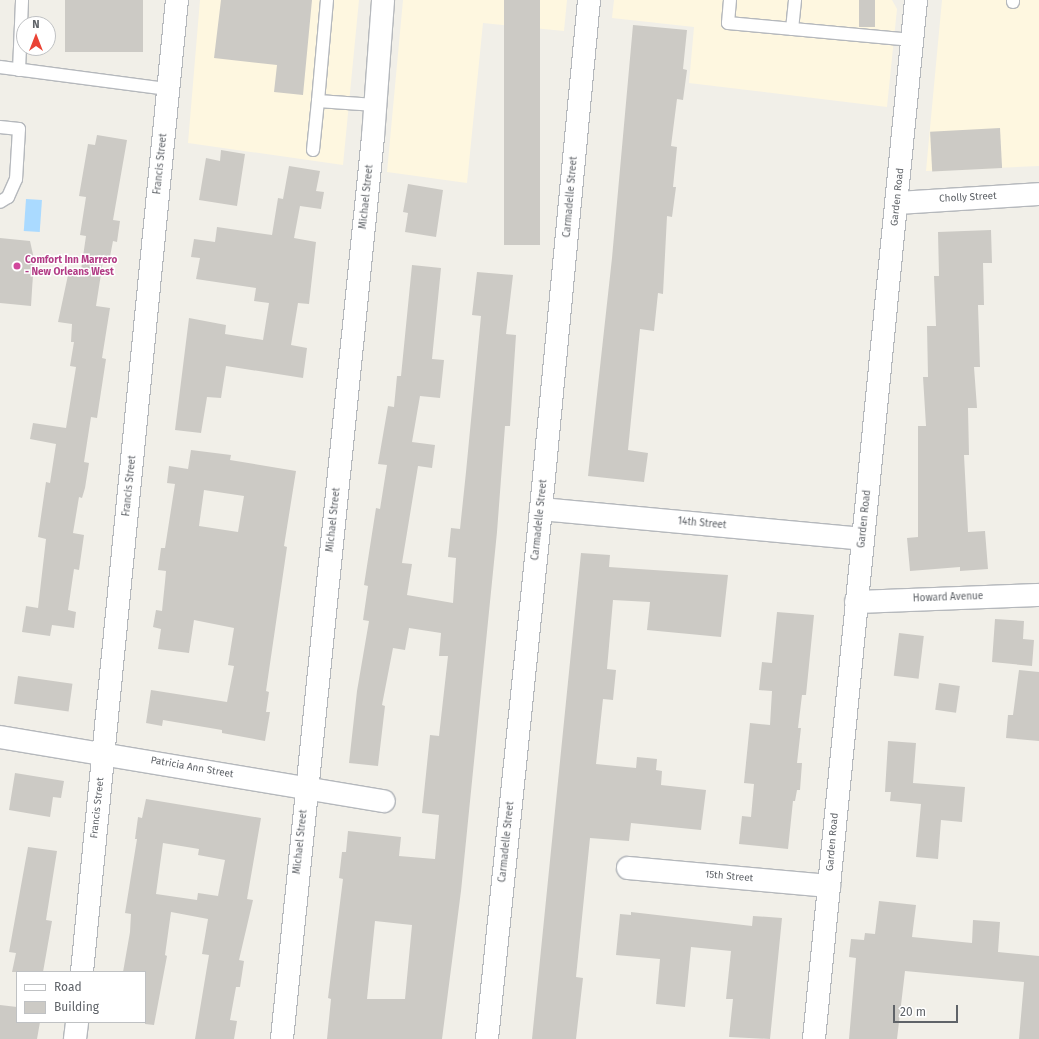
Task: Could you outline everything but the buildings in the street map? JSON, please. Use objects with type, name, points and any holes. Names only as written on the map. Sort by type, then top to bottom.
[{"type":"street","name":"Francis Street","points":[[82,971],[177,0]]},
{"type":"street","name":"Michael Street","points":[[282,1039],[375,105],[383,0]]},
{"type":"street","name":"Carmadelle Street","points":[[487,1039],[541,509],[589,0]]},
{"type":"street","name":"Garden Road","points":[[814,1039],[916,0]]},
{"type":"street","name":"Cholly Street","points":[[897,202],[1039,194]]},
{"type":"street","name":"14th Street","points":[[541,509],[863,539]]},
{"type":"street","name":"Howard Avenue","points":[[856,602],[1039,595]]},
{"type":"street","name":"Patricia Ann Street","points":[[0,737],[384,801]]},
{"type":"street","name":"15th Street","points":[[628,868],[829,886]]},
{"type":"street","points":[[75,1039],[77,1023]]},
{"type":"lane","points":[[19,70],[22,0]]},
{"type":"lane","points":[[313,150],[327,0]]},
{"type":"lane","points":[[730,0],[728,23],[912,40]]},
{"type":"lane","points":[[792,29],[795,0]]},
{"type":"lane","points":[[0,67],[168,89]]},
{"type":"lane","points":[[318,101],[375,105]]},
{"type":"lane","points":[[0,127],[19,129],[16,180],[8,197],[0,202]]},
{"type":"shaded area","points":[[200,0],[359,0],[343,165],[188,143]]},
{"type":"shaded area","points":[[403,0],[567,0],[564,31],[483,23],[467,183],[387,172]]},
{"type":"shaded area","points":[[614,0],[892,0],[897,9],[887,107],[689,83],[694,27],[612,18]]},
{"type":"shaded area","points":[[942,0],[1039,0],[1039,166],[926,171]]},
{"type":"water","points":[[26,199],[42,200],[40,232],[24,231]]},
{"type":"place","name":"Comfort Inn Marrero - New Orleans West","points":[[17,266]]}]
